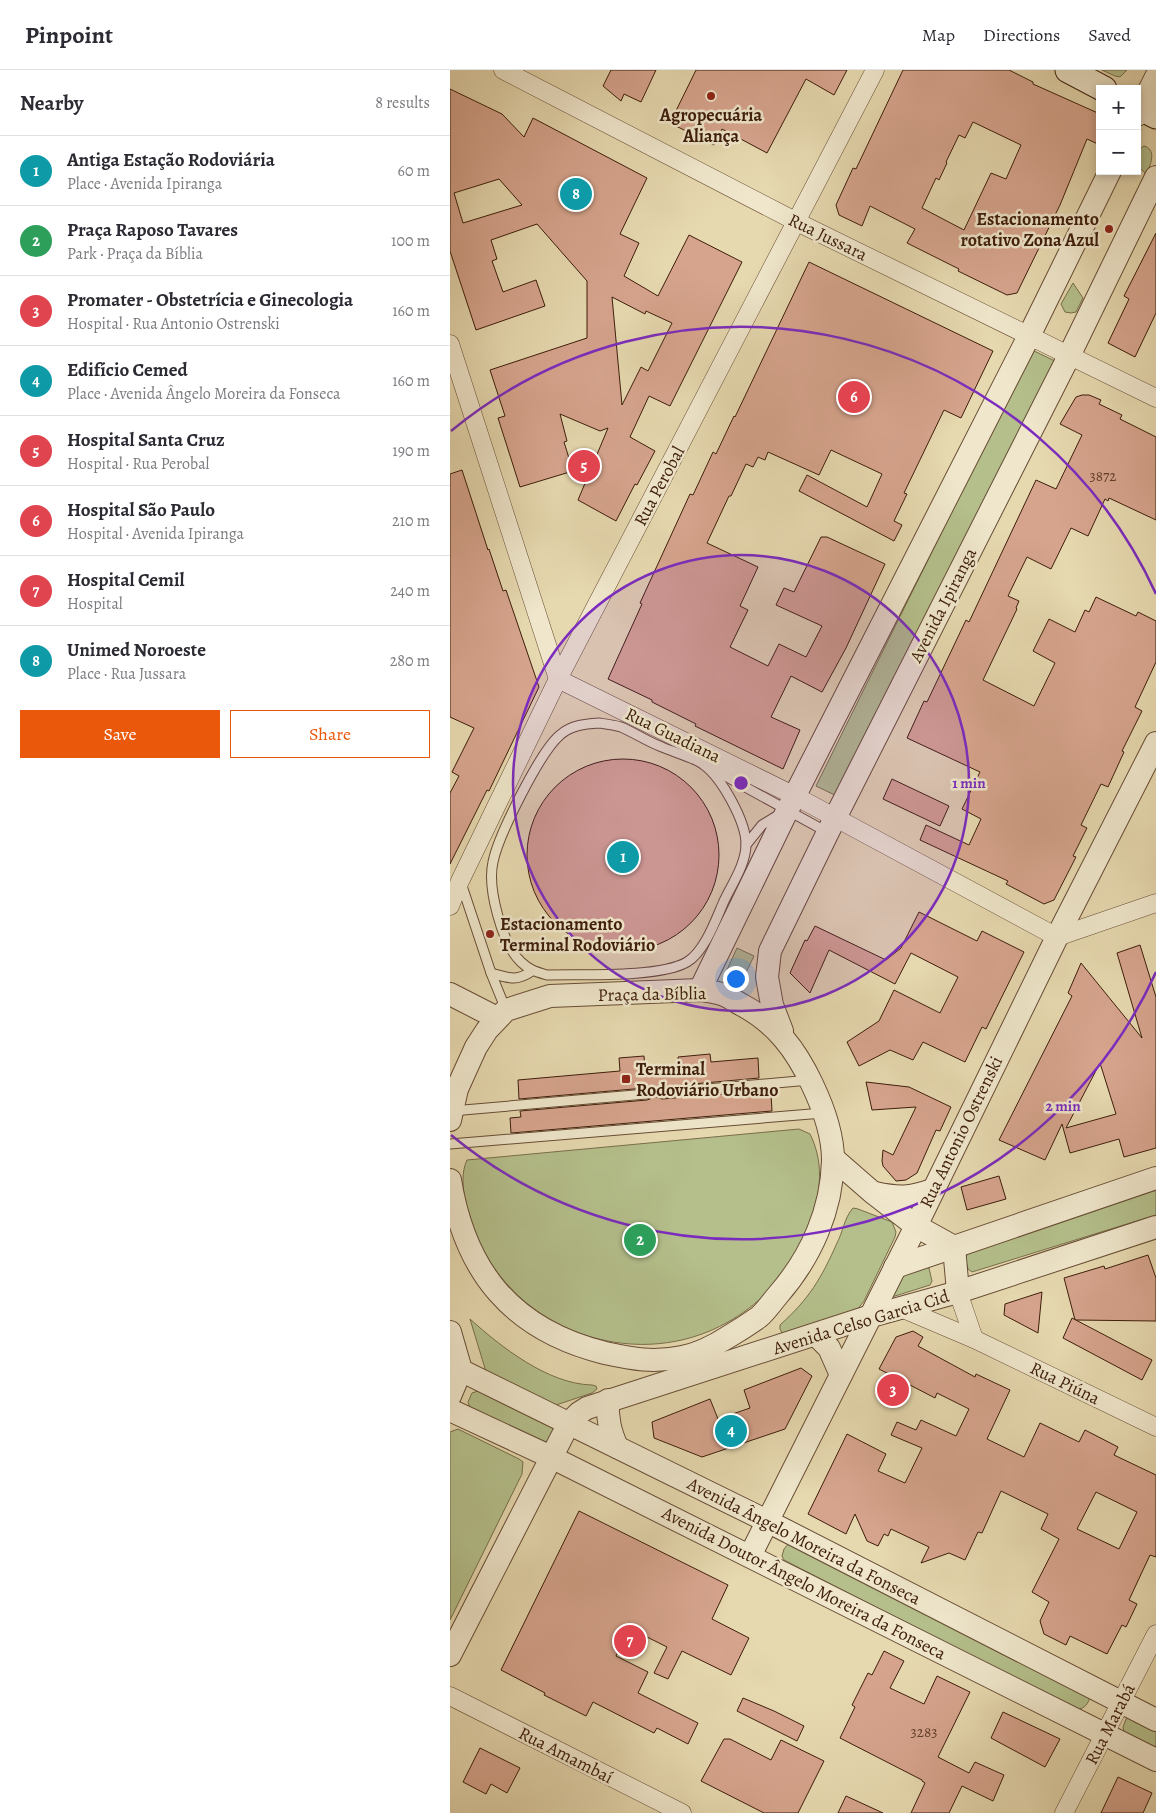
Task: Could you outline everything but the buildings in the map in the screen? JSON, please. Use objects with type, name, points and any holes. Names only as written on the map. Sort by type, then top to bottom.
[{"type":"main road","points":[[1068,70],[1096,85]]},
{"type":"street","name":"Rua Jussara","points":[[503,70],[797,222],[1156,398]]},
{"type":"street","name":"Rua Perobal","points":[[450,906],[460,881],[558,678],[797,222],[874,70]]},
{"type":"street","points":[[1143,111],[1156,76]]},
{"type":"street","points":[[700,990],[711,947],[791,803],[1029,336],[1108,175]]},
{"type":"street","name":"Avenida Ipiranga","points":[[785,1039],[772,1005],[767,977],[770,951],[832,824],[1070,356],[1156,177]]},
{"type":"street","points":[[450,344],[558,678]]},
{"type":"street","name":"Rua Guadiana","points":[[558,678],[791,803],[1057,937]]},
{"type":"street","name":"Rua Antonio Ostrenski","points":[[750,1556],[868,1317],[916,1226],[1057,937],[1156,743]]},
{"type":"street","points":[[1057,937],[1156,903]]},
{"type":"street","name":"Praça da Bíblia","points":[[450,1180],[470,1252],[504,1299],[525,1318],[545,1331],[593,1350],[649,1361],[683,1357],[701,1351],[727,1338],[760,1316],[789,1282],[812,1247],[825,1212],[831,1183],[833,1158],[829,1129],[824,1113],[801,1062],[785,1039],[760,1015],[724,995],[700,990],[548,986],[502,1014]]},
{"type":"street","points":[[450,994],[502,1014],[476,1047],[457,1089],[451,1115]]},
{"type":"street","points":[[833,1158],[872,1192],[916,1226],[954,1248]]},
{"type":"street","points":[[895,1267],[1156,1178]]},
{"type":"street","points":[[872,1192],[894,1197],[906,1197],[932,1190]]},
{"type":"street","name":"Avenida Celso Garcia Cid","points":[[569,1423],[587,1408],[608,1400],[868,1317],[958,1292],[1156,1227]]},
{"type":"street","points":[[450,1232],[470,1252]]},
{"type":"street","points":[[954,1248],[958,1292],[974,1339]]},
{"type":"street","name":"Rua Piúna","points":[[901,1308],[974,1339],[1156,1427]]},
{"type":"street","points":[[649,1361],[713,1368],[760,1316]]},
{"type":"street","points":[[450,1332],[456,1368],[450,1396]]},
{"type":"street","points":[[816,1335],[829,1348],[841,1375]]},
{"type":"street","name":"Avenida Ângelo Moreira da Fonseca","points":[[456,1368],[767,1521],[1156,1720]]},
{"type":"street","points":[[608,1400],[610,1431],[617,1447]]},
{"type":"street","name":"Avenida Doutor Ângelo Moreira da Fonseca","points":[[450,1410],[750,1556],[1156,1760]]},
{"type":"street","points":[[450,1655],[569,1423]]},
{"type":"street","name":"Rua Marabá","points":[[1064,1813],[1156,1634]]},
{"type":"street","name":"Rua Amambaí","points":[[450,1696],[682,1813]]},
{"type":"lane","points":[[704,764],[724,788],[736,809],[743,827],[746,845],[742,863],[711,947],[698,952],[687,962],[666,969],[548,986],[519,961],[507,940],[493,899],[491,877],[493,861],[508,822],[545,753],[560,734],[575,726],[599,723],[620,727],[658,745],[704,764],[791,803],[762,824],[746,845]]},
{"type":"lane","points":[[460,881],[491,973],[502,1014]]},
{"type":"lane","points":[[491,973],[512,979],[519,978],[532,971]]},
{"type":"lane","points":[[661,1093],[810,1080]]},
{"type":"lane","points":[[451,1115],[646,1094]]},
{"type":"lane","points":[[450,1144],[824,1113]]},
{"type":"green space","points":[[1102,70],[1127,70],[1120,77]]},
{"type":"green space","points":[[1144,146],[1148,148],[1152,157],[1146,174],[1141,169],[1141,148]]},
{"type":"green space","points":[[1073,283],[1083,298],[1076,312],[1065,312],[1061,304]]},
{"type":"green space","points":[[1032,350],[1057,362],[841,798],[816,786]]},
{"type":"green space","points":[[737,948],[754,956],[741,983],[735,985],[727,982],[725,974]]},
{"type":"green space","points":[[799,1129],[810,1134],[815,1146],[818,1158],[819,1183],[815,1208],[798,1248],[779,1279],[754,1305],[728,1322],[694,1337],[658,1344],[622,1343],[588,1336],[555,1322],[525,1302],[500,1276],[480,1244],[472,1225],[466,1202],[463,1180],[467,1160]]},
{"type":"green space","points":[[1156,1190],[1156,1215],[972,1272],[968,1269],[965,1258],[970,1251]]},
{"type":"green space","points":[[853,1208],[892,1222],[896,1232],[864,1301],[857,1310],[782,1333],[780,1325],[807,1297],[820,1278]]},
{"type":"green space","points":[[926,1267],[929,1268],[932,1281],[930,1285],[892,1297],[904,1275]]},
{"type":"green space","points":[[470,1319],[511,1352],[542,1371],[575,1383],[596,1386],[597,1389],[592,1393],[553,1406],[487,1375]]},
{"type":"green space","points":[[478,1391],[555,1428],[550,1444],[470,1408],[468,1402],[472,1393]]},
{"type":"green space","points":[[458,1429],[523,1462],[522,1474],[450,1620],[450,1432]]},
{"type":"green space","points":[[789,1543],[1090,1697],[1088,1702],[1084,1707],[1077,1710],[784,1560],[782,1556],[784,1549]]},
{"type":"green space","points":[[1133,1716],[1156,1728],[1156,1749],[1124,1732],[1123,1727],[1126,1719]]},
{"type":"place","name":"Agropecuária Aliança","points":[[711,96]]},
{"type":"place","name":"Unimed Noroeste","points":[[576,194]]},
{"type":"place","name":"Estacionamento rotativo Zona Azul","points":[[1109,229]]},
{"type":"place","name":"Hospital São Paulo","points":[[854,397]]},
{"type":"place","name":"Hospital Santa Cruz","points":[[584,466]]},
{"type":"place","name":"Antiga Estação Rodoviária","points":[[623,857]]},
{"type":"place","name":"Estacionamento Terminal Rodoviário","points":[[490,934]]},
{"type":"place","name":"Terminal Rodoviário Urbano","points":[[626,1079]]},
{"type":"place","name":"Praça Raposo Tavares","points":[[640,1240]]},
{"type":"place","name":"Promater - Obstetrícia e Ginecologia","points":[[893,1390]]},
{"type":"place","name":"Edifício Cemed","points":[[731,1431]]},
{"type":"place","name":"Hospital Cemil","points":[[630,1641]]}]
